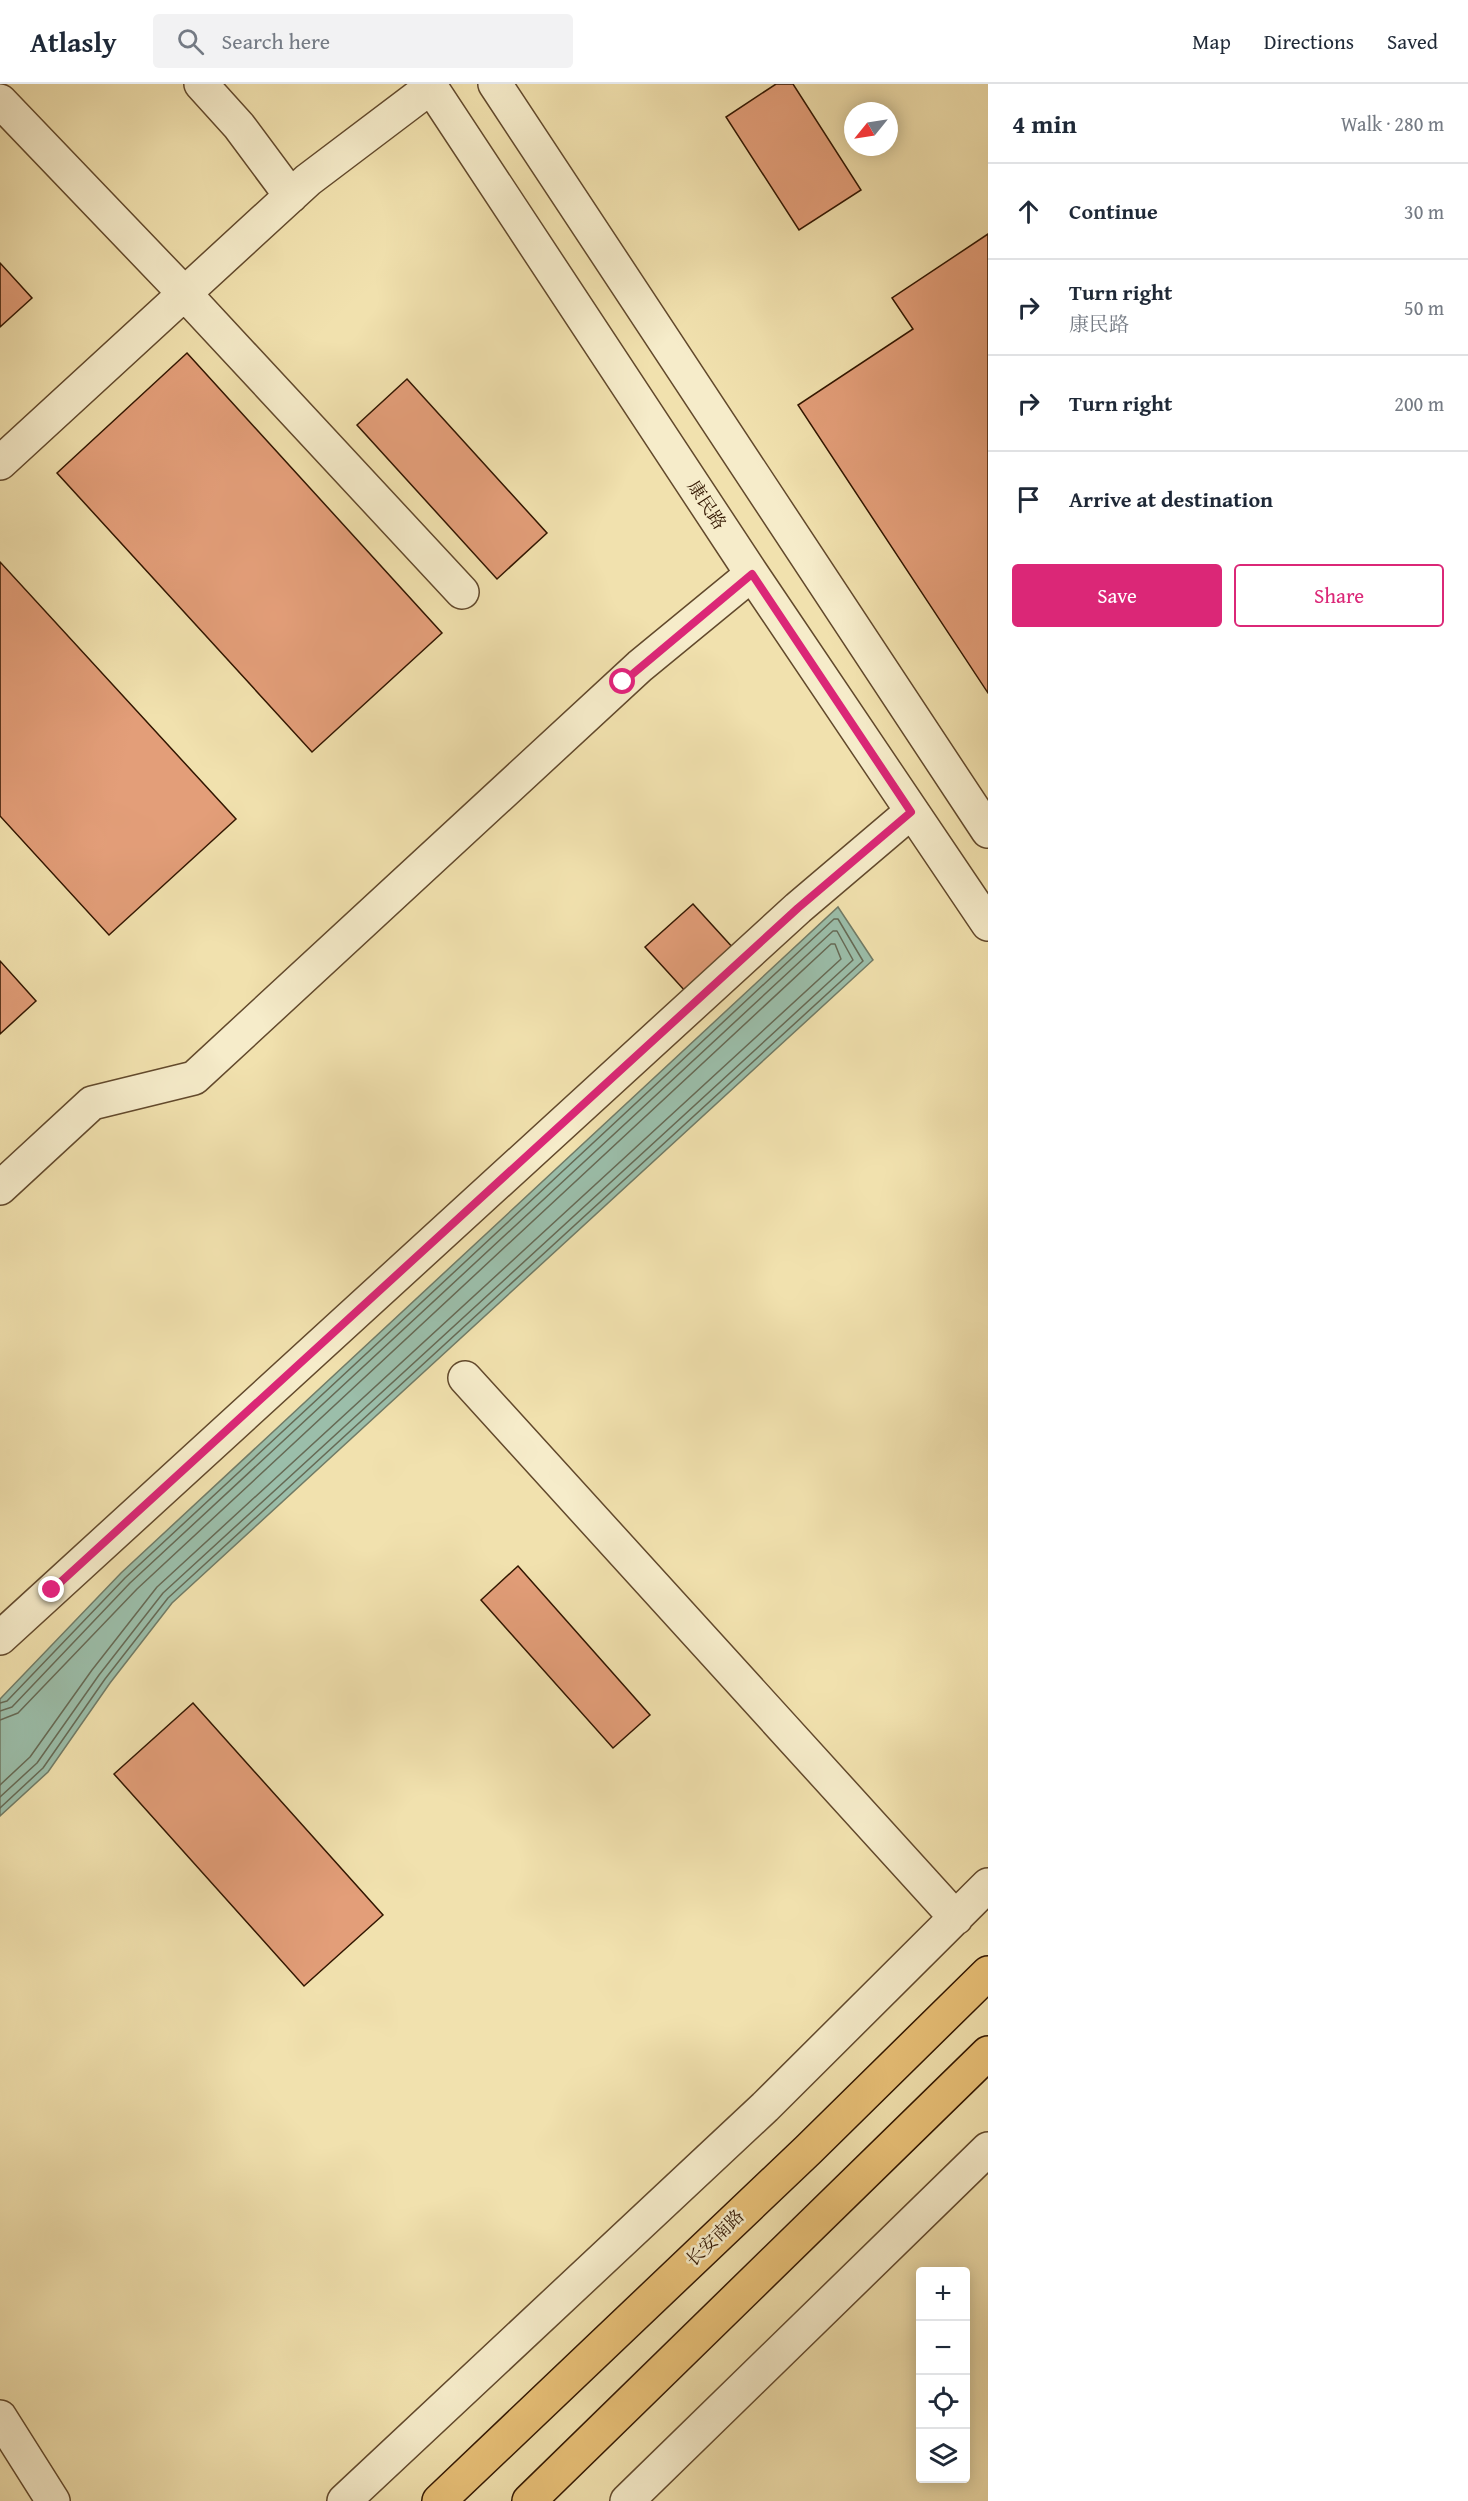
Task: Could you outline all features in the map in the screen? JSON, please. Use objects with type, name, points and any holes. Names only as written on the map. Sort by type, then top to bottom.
[{"type":"main road","name":"长安南路","points":[[439,2501],[808,2150],[988,1973]]},
{"type":"main road","points":[[529,2501],[988,2053]]},
{"type":"street","points":[[201,84],[239,126],[291,196]]},
{"type":"street","points":[[495,84],[983,813]]},
{"type":"street","points":[[0,463],[291,196],[430,86]]},
{"type":"street","name":"康民路","points":[[430,86],[752,574],[988,924]]},
{"type":"street","points":[[0,101],[185,294],[462,592]]},
{"type":"street","points":[[0,1188],[92,1103],[194,1078],[640,666],[752,574]]},
{"type":"street","points":[[0,1638],[798,908],[911,812]]},
{"type":"street","points":[[465,1378],[956,1918]]},
{"type":"street","points":[[344,2501],[765,2107],[988,1885]]},
{"type":"street","points":[[627,2501],[988,2149]]},
{"type":"street","points":[[0,2417],[53,2501]]},
{"type":"water","points":[[838,907],[873,960],[172,1603],[110,1683],[48,1772],[0,1816],[0,1699],[121,1573]]},
{"type":"building","points":[[776,84],[793,84],[861,190],[799,230],[726,117]]},
{"type":"building","points":[[988,234],[988,693],[798,405],[913,329],[892,298]]},
{"type":"building","points":[[0,263],[32,298],[0,327]]},
{"type":"building","points":[[187,353],[442,633],[312,752],[57,473]]},
{"type":"building","points":[[407,379],[547,533],[497,579],[357,425]]},
{"type":"building","points":[[0,562],[236,819],[109,935],[0,816]]},
{"type":"building","points":[[693,904],[734,949],[686,992],[645,947]]},
{"type":"building","points":[[0,961],[36,1001],[0,1034]]},
{"type":"building","points":[[518,1566],[650,1715],[613,1748],[481,1600]]},
{"type":"building","points":[[193,1703],[383,1915],[304,1986],[114,1774]]},
{"type":"route","points":[[52,1590],[798,908],[911,812],[752,574],[623,682]]}]
